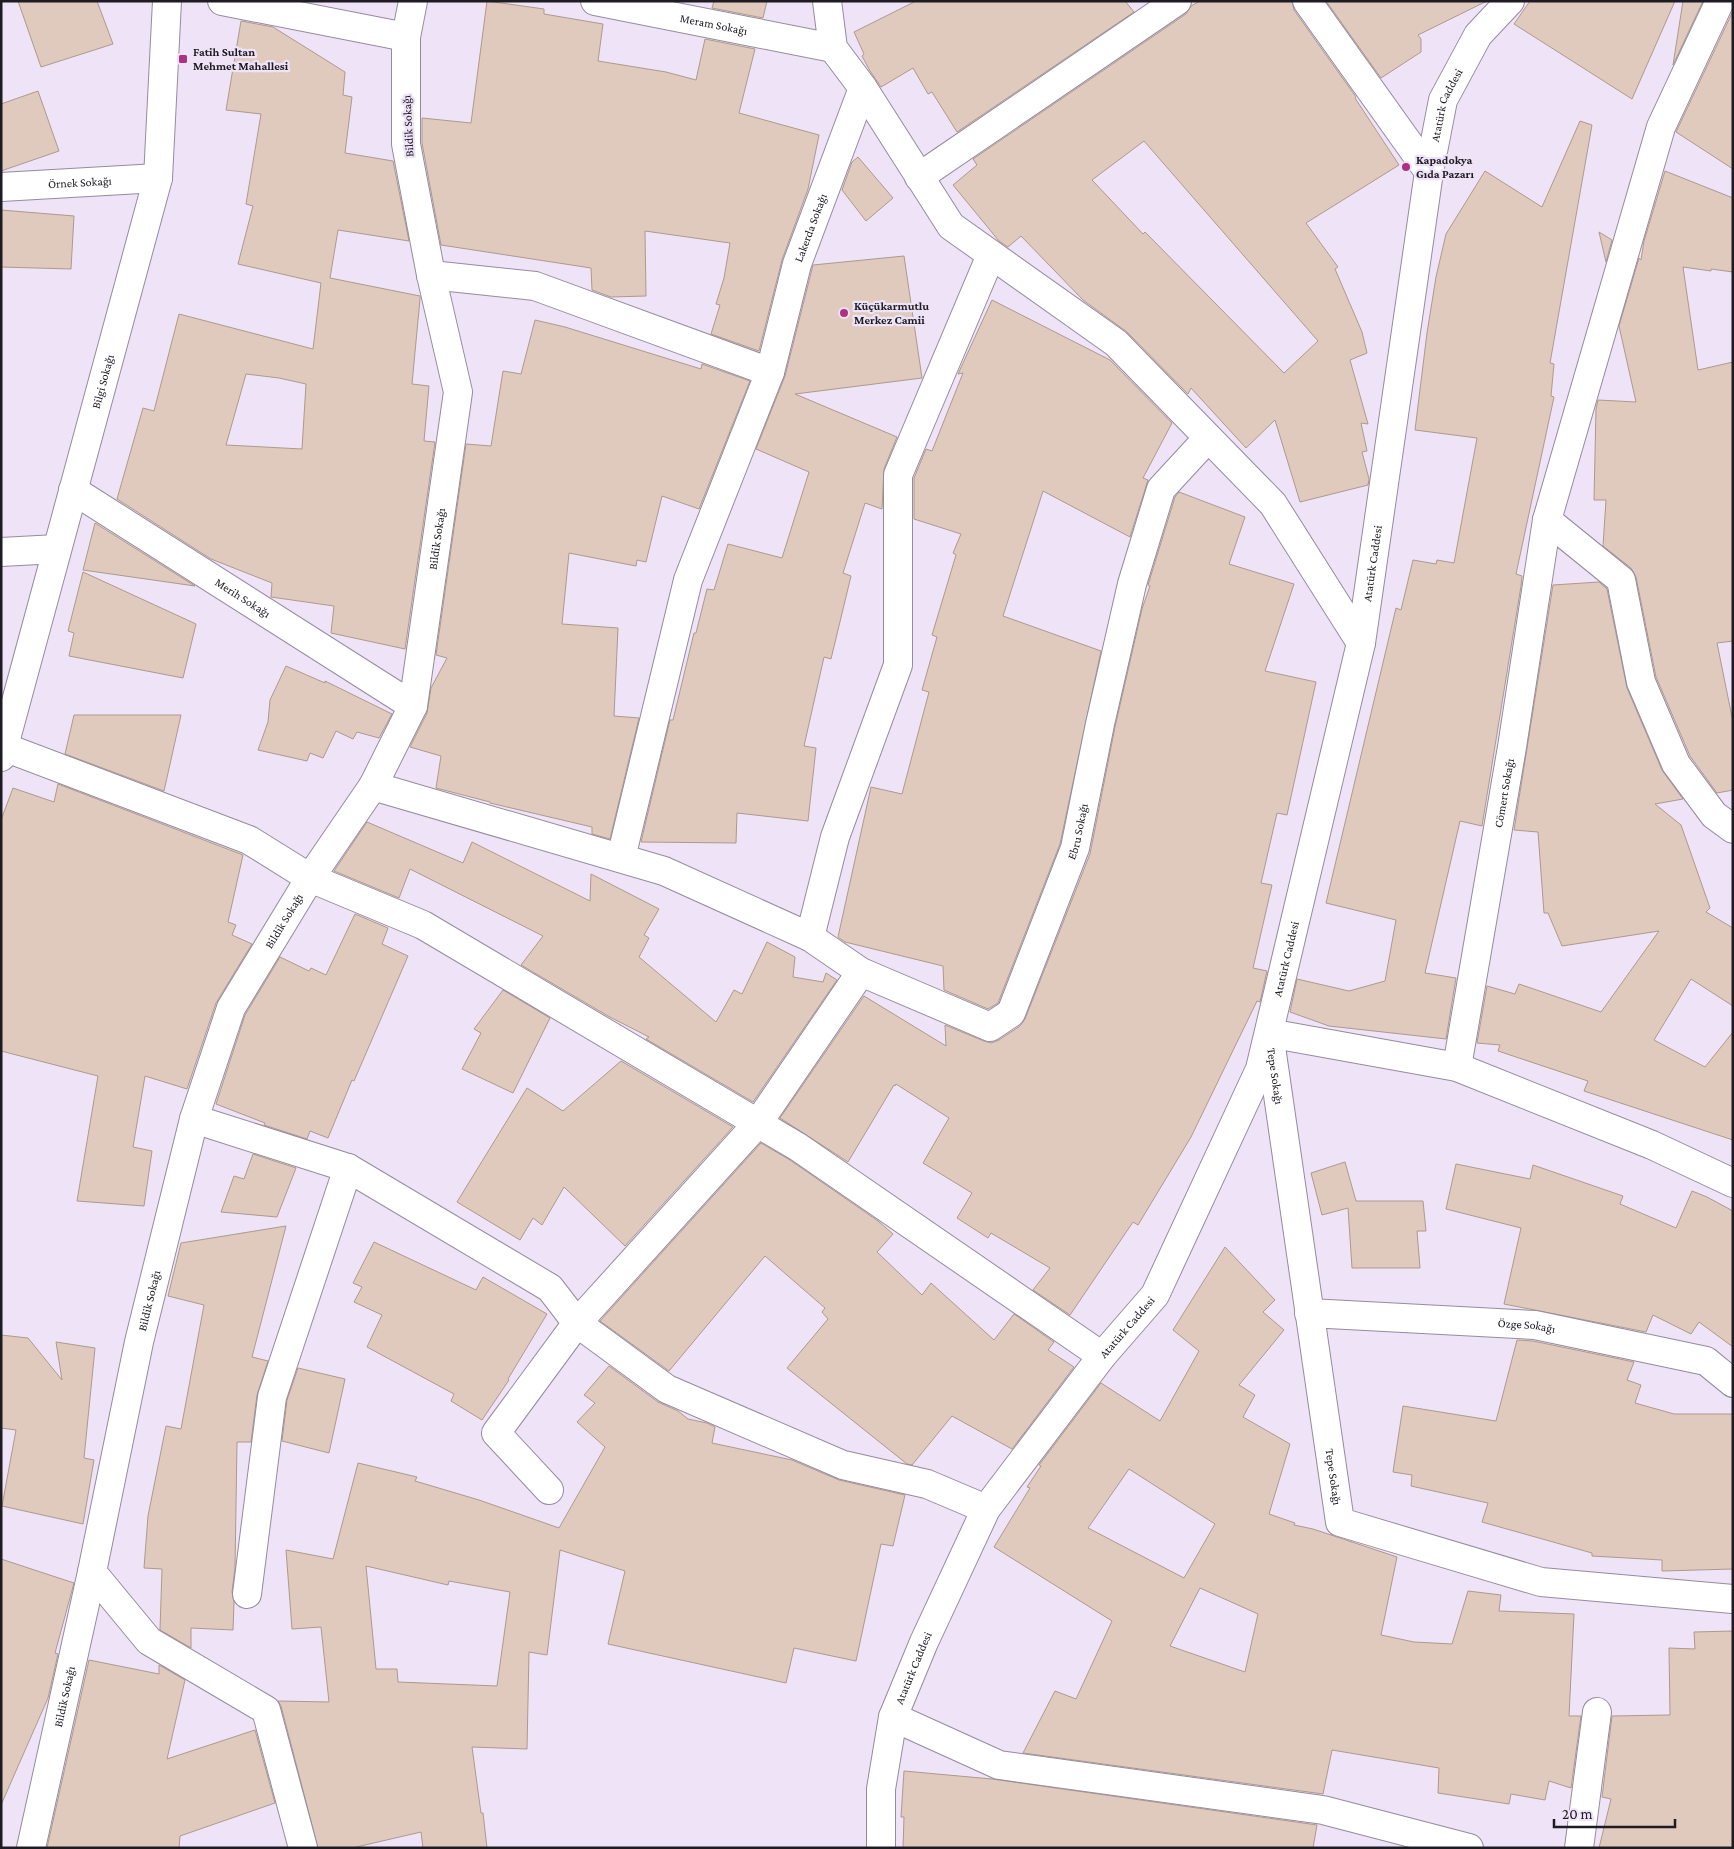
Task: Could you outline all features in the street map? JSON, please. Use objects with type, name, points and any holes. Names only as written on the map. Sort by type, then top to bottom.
[{"type":"street","name":"Bilgi Sokağı","points":[[3,752],[158,178],[167,1]]},
{"type":"street","points":[[222,1],[406,37]]},
{"type":"street","name":"Bildik Sokağı","points":[[31,1848],[92,1572],[140,1342],[194,1119],[231,1008],[310,878],[373,786],[413,706],[458,392],[431,275],[406,144],[406,37],[413,1]]},
{"type":"street","name":"Meram Sokağı","points":[[594,1],[833,48]]},
{"type":"street","points":[[828,1],[833,48],[863,88],[951,226],[1116,343],[1273,504],[1360,643]]},
{"type":"street","points":[[919,177],[1177,1]]},
{"type":"street","points":[[1307,1],[1429,172]]},
{"type":"street","name":"Atatürk Caddesi","points":[[880,1848],[880,1790],[893,1717],[924,1642],[986,1510],[1102,1356],[1155,1295],[1260,1069],[1360,643],[1429,172],[1443,100],[1478,35],[1510,1]]},
{"type":"street","name":"Cömert Sokağı","points":[[1457,1067],[1512,747],[1547,520],[1661,127],[1720,1]]},
{"type":"street","name":"Lakerda Sokağı","points":[[621,858],[688,580],[770,372],[797,264],[863,88]]},
{"type":"street","name":"Örnek Sokağı","points":[[1,187],[158,178]]},
{"type":"street","points":[[810,937],[835,837],[898,665],[898,475],[991,255]]},
{"type":"street","points":[[431,275],[535,286],[770,372]]},
{"type":"street","name":"Ebru Sokağı","points":[[373,786],[664,871],[810,937],[861,972],[990,1027],[1011,1013],[1075,848],[1100,724],[1132,584],[1161,489],[1208,438]]},
{"type":"street","name":"Merih Sokağı","points":[[73,490],[413,706]]},
{"type":"street","points":[[1547,520],[1621,580],[1642,682],[1676,764],[1714,815],[1733,829]]},
{"type":"street","points":[[1,552],[57,549]]},
{"type":"street","points":[[3,752],[249,840],[310,878],[423,925],[798,1147],[1102,1356]]},
{"type":"street","points":[[549,1490],[496,1433],[577,1324],[758,1123],[861,972]]},
{"type":"street","points":[[1269,1033],[1457,1067],[1652,1145],[1733,1183]]},
{"type":"street","name":"Tepe Sokağı","points":[[1269,1033],[1340,1522],[1541,1582],[1733,1599]]},
{"type":"street","points":[[194,1119],[348,1168],[550,1288],[577,1324],[667,1389],[844,1465],[927,1484],[986,1510]]},
{"type":"street","points":[[247,1594],[272,1397],[348,1168]]},
{"type":"street","name":"Özge Sokağı","points":[[1309,1313],[1535,1325],[1706,1361],[1733,1383]]},
{"type":"street","points":[[92,1572],[149,1641],[266,1710],[302,1848]]},
{"type":"street","points":[[1579,1848],[1597,1712]]},
{"type":"street","points":[[893,1717],[999,1765],[1324,1810],[1470,1848]]},
{"type":"building","points":[[18,1],[97,1],[113,44],[41,67]]},
{"type":"building","points":[[487,1],[544,9],[544,14],[603,24],[598,61],[666,72],[696,80],[705,39],[755,49],[739,113],[819,135],[808,189],[782,260],[759,351],[711,334],[720,305],[716,304],[724,278],[730,243],[645,231],[646,296],[611,297],[592,290],[591,268],[441,245],[422,143],[422,118],[471,123]]},
{"type":"building","points":[[714,1],[767,1],[763,18],[712,8]]},
{"type":"building","points":[[916,1],[1125,1],[1134,12],[957,132],[932,92],[928,94],[913,68],[881,87],[862,56],[864,54],[854,32]]},
{"type":"building","points":[[1200,1],[1292,1],[1294,10],[1356,97],[1399,165],[1306,223],[1338,267],[1335,269],[1362,332],[1367,353],[1350,360],[1368,424],[1361,423],[1367,451],[1362,452],[1369,479],[1368,485],[1300,502],[1275,420],[1246,448],[1191,388],[1188,394],[1127,332],[1083,300],[1021,236],[1008,247],[999,241],[953,185],[977,165],[973,159],[1186,14],[1191,6]],"holes":[[[1144,141],[1318,341],[1284,373],[1145,232],[1143,234],[1092,180]]]},
{"type":"building","points":[[1326,1],[1487,1],[1418,35],[1421,39],[1421,52],[1381,78]]},
{"type":"building","points":[[1530,1],[1675,1],[1632,99],[1514,24]]},
{"type":"building","points":[[1683,1],[1703,1],[1673,65]]},
{"type":"building","points":[[1733,11],[1733,169],[1676,132]]},
{"type":"building","points":[[241,21],[273,27],[345,72],[343,95],[352,97],[345,153],[393,161],[409,241],[338,230],[330,278],[420,296],[412,384],[429,386],[424,441],[435,442],[405,649],[331,633],[334,606],[271,597],[272,583],[211,559],[117,499],[143,408],[154,411],[179,314],[313,349],[321,283],[238,264],[253,206],[246,204],[261,114],[226,110]],"holes":[[[246,374],[306,384],[302,449],[226,445]]]},
{"type":"building","points":[[38,91],[59,151],[1,171],[1,104]]},
{"type":"building","points":[[1580,121],[1592,125],[1550,363],[1554,364],[1551,396],[1554,397],[1516,574],[1522,576],[1521,586],[1482,826],[1460,821],[1425,973],[1456,978],[1446,1039],[1329,1026],[1290,1012],[1297,979],[1349,991],[1385,981],[1396,920],[1326,903],[1396,608],[1401,610],[1413,560],[1436,564],[1437,560],[1454,563],[1477,438],[1415,430],[1427,333],[1436,277],[1446,234],[1485,171],[1542,207]]},
{"type":"building","points":[[858,157],[893,198],[866,221],[842,190],[852,162]]},
{"type":"building","points":[[1665,171],[1733,198],[1733,272],[1683,267],[1698,370],[1733,362],[1733,641],[1717,643],[1733,722],[1733,790],[1717,793],[1690,756],[1656,677],[1636,577],[1631,568],[1603,546],[1606,500],[1594,500],[1596,409],[1598,400],[1636,402],[1619,326],[1639,258],[1641,260],[1644,241]]},
{"type":"building","points":[[1,210],[74,216],[71,269],[1,267]]},
{"type":"building","points":[[1599,232],[1612,240],[1606,262]]},
{"type":"building","points":[[904,256],[922,378],[795,394],[897,437],[884,469],[882,509],[865,503],[843,573],[851,576],[831,659],[824,657],[804,746],[816,748],[808,821],[737,813],[736,843],[641,842],[670,720],[673,720],[694,633],[696,633],[707,589],[714,590],[728,544],[782,558],[809,472],[756,449],[785,376],[813,265]]},
{"type":"building","points":[[992,300],[1110,360],[1172,423],[1143,478],[1148,480],[1130,537],[1043,491],[1003,616],[1101,651],[1060,844],[998,1003],[988,1009],[944,990],[943,966],[845,942],[838,937],[871,787],[902,794],[929,692],[922,690],[937,637],[932,635],[956,555],[953,553],[961,534],[914,519],[914,478],[926,449],[932,451],[963,373],[958,374]]},
{"type":"building","points":[[535,320],[565,327],[701,369],[702,364],[750,381],[699,509],[662,496],[646,562],[637,560],[636,566],[569,553],[562,624],[618,628],[614,716],[639,718],[610,839],[592,834],[592,827],[436,788],[441,756],[410,747],[427,713],[431,688],[447,658],[436,655],[466,444],[491,446],[503,371],[521,374]]},
{"type":"building","points":[[1179,492],[1245,517],[1229,564],[1294,584],[1265,671],[1316,682],[1287,815],[1277,813],[1261,883],[1272,885],[1253,968],[1267,971],[1260,1002],[1257,1001],[1191,1137],[1138,1225],[1133,1222],[1070,1315],[1033,1290],[1050,1268],[991,1233],[988,1238],[957,1218],[972,1193],[923,1163],[949,1118],[896,1084],[848,1162],[780,1118],[864,996],[946,1046],[945,1025],[991,1043],[1020,1026],[1025,1019],[1090,854],[1115,727],[1142,609],[1175,497]]},
{"type":"building","points":[[95,523],[195,586],[83,570]]},
{"type":"building","points":[[83,572],[196,624],[183,678],[69,656],[74,633],[68,631]]},
{"type":"building","points":[[1599,582],[1607,589],[1627,688],[1662,770],[1683,799],[1655,804],[1681,825],[1710,908],[1706,912],[1733,928],[1733,1006],[1691,979],[1654,1040],[1705,1067],[1733,1032],[1733,1140],[1584,1091],[1588,1081],[1498,1051],[1500,1045],[1477,1043],[1487,986],[1515,994],[1519,984],[1601,1012],[1659,931],[1562,946],[1548,913],[1544,913],[1538,832],[1514,830],[1553,585]]},
{"type":"building","points":[[286,666],[325,683],[325,681],[392,714],[379,738],[357,732],[353,739],[336,731],[323,758],[310,753],[307,761],[258,750],[268,722],[270,700]]},
{"type":"building","points":[[74,715],[181,715],[164,791],[65,754]]},
{"type":"building","points":[[58,784],[243,855],[228,922],[236,925],[232,935],[252,944],[216,1003],[187,1089],[145,1076],[133,1147],[152,1151],[144,1206],[77,1201],[98,1076],[1,1051],[1,820],[13,788],[54,802]]},
{"type":"building","points":[[367,822],[463,863],[472,842],[590,901],[591,874],[659,909],[644,935],[649,938],[639,957],[716,1022],[734,990],[742,994],[767,942],[795,957],[793,977],[823,982],[826,973],[837,980],[753,1102],[646,1039],[649,1037],[608,1016],[521,965],[543,936],[410,869],[399,898],[334,871]]},
{"type":"building","points":[[355,914],[388,928],[382,944],[408,956],[328,1138],[310,1131],[307,1139],[264,1125],[265,1123],[216,1104],[245,1015],[280,957],[309,971],[311,968],[326,975]]},
{"type":"building","points":[[503,990],[550,1018],[513,1093],[462,1069],[481,1033],[474,1029]]},
{"type":"building","points":[[621,1061],[733,1127],[625,1246],[564,1187],[542,1225],[533,1218],[520,1240],[457,1202],[527,1088],[563,1111]]},
{"type":"building","points":[[761,1143],[790,1160],[878,1221],[893,1234],[877,1252],[922,1295],[931,1283],[994,1340],[1014,1314],[1054,1342],[1048,1350],[1074,1367],[1012,1449],[952,1416],[912,1465],[907,1464],[787,1368],[828,1319],[822,1312],[825,1308],[765,1256],[669,1371],[600,1321]]},
{"type":"building","points":[[253,1154],[296,1168],[277,1217],[221,1212],[234,1176],[244,1179]]},
{"type":"building","points":[[1345,1162],[1356,1201],[1423,1201],[1426,1231],[1417,1231],[1420,1268],[1352,1268],[1348,1208],[1322,1215],[1311,1173]]},
{"type":"building","points":[[1456,1164],[1530,1179],[1533,1165],[1623,1196],[1620,1204],[1676,1228],[1692,1191],[1733,1211],[1733,1347],[1699,1322],[1691,1334],[1653,1315],[1646,1332],[1504,1304],[1521,1228],[1446,1209]]},
{"type":"building","points":[[286,1226],[252,1357],[268,1361],[257,1395],[251,1442],[237,1442],[235,1568],[232,1592],[234,1602],[233,1630],[191,1628],[191,1648],[160,1630],[162,1569],[144,1568],[148,1516],[166,1426],[181,1429],[204,1305],[168,1296],[181,1243]]},
{"type":"building","points":[[374,1242],[476,1290],[483,1277],[547,1314],[509,1380],[482,1420],[451,1401],[454,1394],[367,1347],[382,1315],[354,1302],[362,1287],[353,1283]]},
{"type":"building","points":[[1225,1247],[1275,1300],[1263,1312],[1284,1330],[1239,1385],[1255,1395],[1243,1417],[1290,1444],[1269,1514],[1295,1523],[1294,1525],[1313,1529],[1397,1557],[1381,1635],[1414,1642],[1452,1644],[1468,1591],[1501,1595],[1499,1611],[1574,1614],[1569,1716],[1581,1716],[1571,1788],[1549,1781],[1545,1800],[1511,1794],[1509,1804],[1438,1793],[1439,1768],[1332,1750],[1323,1794],[1023,1753],[1055,1691],[1076,1699],[1112,1621],[994,1547],[1030,1488],[1027,1487],[1041,1466],[1039,1465],[1101,1383],[1160,1421],[1199,1351],[1173,1330]],"holes":[[[1129,1469],[1215,1524],[1184,1578],[1088,1528]],[[1200,1588],[1258,1614],[1245,1672],[1170,1646]]]},
{"type":"building","points":[[1,1335],[28,1338],[62,1380],[56,1342],[95,1348],[84,1458],[94,1460],[83,1524],[2,1506],[16,1430],[1,1428]]},
{"type":"building","points":[[1517,1340],[1533,1341],[1634,1362],[1627,1380],[1641,1385],[1635,1403],[1674,1414],[1733,1414],[1733,1569],[1662,1571],[1662,1560],[1592,1556],[1592,1553],[1482,1522],[1488,1503],[1411,1486],[1412,1475],[1393,1472],[1403,1406],[1496,1421]]},
{"type":"building","points":[[609,1366],[658,1402],[678,1411],[688,1419],[707,1423],[715,1427],[712,1443],[792,1460],[839,1480],[905,1495],[893,1546],[881,1544],[856,1661],[794,1648],[786,1683],[608,1644],[625,1571],[560,1550],[547,1655],[529,1652],[527,1749],[472,1747],[487,1848],[423,1848],[421,1832],[352,1848],[318,1848],[281,1706],[278,1701],[329,1702],[321,1627],[292,1629],[286,1550],[333,1559],[358,1463],[417,1477],[415,1481],[479,1500],[559,1528],[605,1447],[577,1422],[595,1403],[584,1395]],"holes":[[[366,1566],[448,1585],[449,1581],[510,1592],[497,1686],[398,1682],[397,1669],[376,1669]]]},
{"type":"building","points":[[298,1368],[345,1379],[329,1453],[282,1441],[287,1400]]},
{"type":"building","points":[[1,1559],[74,1583],[55,1653],[58,1654],[48,1698],[1,1805]]},
{"type":"building","points":[[1733,1631],[1733,1848],[1599,1848],[1611,1799],[1602,1797],[1612,1716],[1670,1715],[1669,1648],[1695,1649],[1694,1632]]},
{"type":"building","points":[[89,1660],[159,1674],[159,1665],[185,1680],[167,1759],[255,1730],[275,1803],[180,1836],[179,1848],[47,1848]]},
{"type":"building","points":[[904,1771],[992,1779],[1317,1825],[1313,1848],[903,1848],[904,1817],[901,1817]]},
{"type":"place","name":"Fatih Sultan Mehmet Mahallesi","points":[[183,59]]},
{"type":"place","name":"Kapadokya Gıda Pazarı","points":[[1406,167]]},
{"type":"place","name":"Küçükarmutlu Merkez Camii","points":[[844,313]]}]
